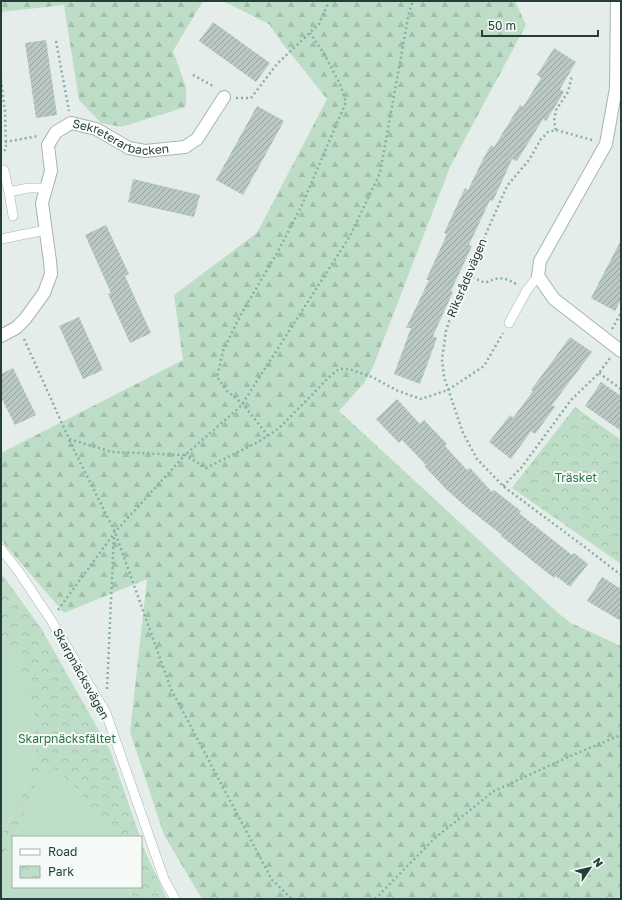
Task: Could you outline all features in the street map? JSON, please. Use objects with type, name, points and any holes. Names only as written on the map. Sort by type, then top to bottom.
[{"type":"street","points":[[617,1],[616,88],[606,144],[540,261],[538,276],[554,299],[619,349]]},
{"type":"street","name":"Sekreterarbacken","points":[[1,336],[16,328],[25,318],[44,293],[51,274],[42,203],[51,170],[48,144],[56,132],[71,123],[96,129],[129,148],[145,151],[185,146],[197,138],[224,97]]},
{"type":"lane","points":[[4,170],[13,216]]},
{"type":"lane","points":[[9,192],[28,188],[46,188]]},
{"type":"lane","points":[[1,239],[46,230]]},
{"type":"lane","points":[[509,323],[527,290],[538,276]]},
{"type":"lane","name":"Skarpnäcksvägen","points":[[1,549],[19,572],[51,620],[106,713],[164,879],[175,899]]},
{"type":"path","points":[[193,75],[216,88],[224,97],[251,98],[277,64],[319,24],[329,1]]},
{"type":"path","points":[[51,620],[114,532],[186,455],[243,404],[350,236],[380,173],[409,12],[413,1]]},
{"type":"path","points":[[268,436],[243,404],[227,391],[217,377],[223,352],[240,316],[277,253],[302,205],[346,102],[340,84],[323,52],[310,33]]},
{"type":"path","points":[[56,41],[71,123]]},
{"type":"path","points":[[572,75],[568,92],[556,110],[554,121],[556,130],[606,144]]},
{"type":"path","points":[[1,80],[5,111],[6,148],[1,154]]},
{"type":"path","name":"Riksrådsvägen","points":[[556,130],[548,132],[541,139],[529,160],[507,186],[454,306],[446,331],[442,359],[444,377],[463,434],[477,459],[503,486],[621,575]]},
{"type":"path","points":[[5,142],[56,132]]},
{"type":"path","points":[[468,275],[485,283],[502,278],[527,290]]},
{"type":"path","points":[[69,439],[112,452],[186,455],[206,468],[258,442],[278,429],[328,378],[339,369],[349,369],[372,378],[398,391],[421,399],[448,390],[484,366],[509,323]]},
{"type":"path","points":[[22,334],[69,439],[114,532],[171,689],[272,880],[292,899]]},
{"type":"path","points":[[503,486],[521,468],[571,400],[599,373],[619,349]]},
{"type":"path","points":[[599,373],[621,389]]},
{"type":"path","points":[[107,690],[114,532]]},
{"type":"path","points":[[376,899],[436,838],[494,791],[621,734]]},
{"type":"green space","points":[[1,1],[203,1],[173,51],[186,87],[186,107],[121,127],[101,123],[79,100],[64,5],[1,12]]},
{"type":"green space","points":[[223,1],[515,1],[526,25],[450,167],[373,367],[364,383],[339,411],[558,613],[571,623],[621,646],[621,899],[202,899],[164,835],[130,732],[147,579],[64,613],[1,540],[1,453],[183,360],[174,295],[257,233],[327,99],[269,24]]},
{"type":"green space","name":"Träsket","points":[[575,407],[621,440],[621,564],[512,488]]},
{"type":"green space","name":"Skarpnäcksfältet","points":[[1,573],[41,628],[110,750],[140,836],[111,836],[98,815],[77,790],[59,772],[45,763],[18,830],[15,836],[12,836],[12,841],[5,853],[1,854],[1,836],[23,795],[36,751],[33,709],[21,666],[1,634]]},
{"type":"green space","points":[[1,634],[21,666],[33,709],[36,751],[23,795],[1,836]]},
{"type":"green space","points":[[45,763],[59,772],[77,790],[98,815],[111,836],[15,836]]},
{"type":"green space","points":[[12,840],[12,888],[129,888],[131,899],[1,899],[1,854],[5,853]]},
{"type":"green space","points":[[142,844],[167,899],[131,899],[129,888],[142,888]]},
{"type":"building","points":[[213,22],[270,63],[256,82],[199,41]]},
{"type":"building","points":[[46,40],[57,115],[36,118],[25,43]]},
{"type":"building","points":[[554,48],[576,62],[560,89],[564,92],[546,121],[543,119],[517,161],[512,159],[493,201],[490,200],[469,245],[472,246],[451,291],[453,292],[433,336],[437,338],[420,384],[394,374],[411,328],[406,328],[429,280],[426,280],[447,234],[444,233],[465,188],[468,190],[491,145],[494,147],[520,105],[523,107],[541,78],[537,75]]},
{"type":"building","points":[[257,106],[284,121],[243,195],[216,180]]},
{"type":"building","points":[[133,179],[200,195],[194,217],[128,202]]},
{"type":"building","points":[[106,225],[129,274],[125,276],[151,333],[130,343],[108,294],[111,293],[85,235]]},
{"type":"building","points":[[621,240],[621,300],[615,311],[591,298]]},
{"type":"building","points":[[79,317],[103,370],[83,379],[59,326]]},
{"type":"building","points":[[570,337],[592,352],[552,405],[555,407],[535,434],[531,431],[511,459],[489,442],[510,415],[513,418],[533,391],[531,390]]},
{"type":"building","points":[[13,368],[36,415],[15,425],[1,397],[1,374]]},
{"type":"building","points":[[601,382],[621,396],[621,431],[585,406]]},
{"type":"building","points":[[397,399],[420,424],[424,420],[447,444],[445,446],[467,470],[470,468],[492,492],[494,490],[521,511],[519,513],[572,555],[574,553],[588,564],[570,587],[556,576],[554,578],[465,506],[424,466],[426,465],[402,440],[399,443],[376,419]]},
{"type":"building","points":[[602,577],[621,589],[621,621],[587,601]]}]
